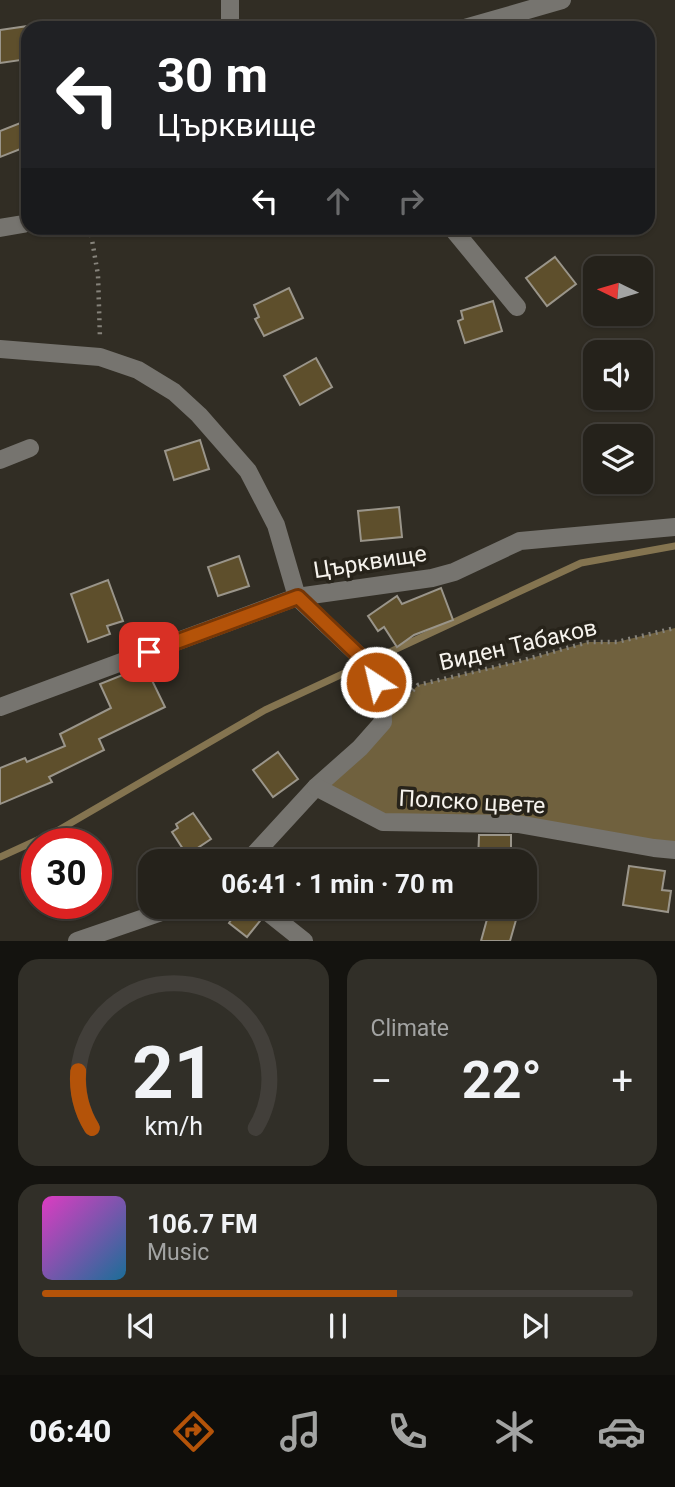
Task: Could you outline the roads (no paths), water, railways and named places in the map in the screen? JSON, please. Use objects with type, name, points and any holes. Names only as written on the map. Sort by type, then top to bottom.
[{"type":"street","points":[[230,0],[230,21]]},
{"type":"street","points":[[489,21],[562,0]]},
{"type":"street","points":[[0,228],[21,224]]},
{"type":"street","points":[[458,235],[517,307]]},
{"type":"street","points":[[0,349],[100,358],[138,370],[174,391],[248,471],[276,525],[298,597],[371,667],[382,696],[383,722],[360,748],[316,787],[259,849]]},
{"type":"street","points":[[0,460],[30,448]]},
{"type":"street","name":"Църквище","points":[[0,707],[298,597],[432,578],[454,572],[520,541],[675,527]]},
{"type":"street","name":"Полско цвете","points":[[316,787],[383,822],[517,824],[675,850]]},
{"type":"street","points":[[77,941],[141,919]]},
{"type":"street","points":[[276,919],[304,941]]},
{"type":"waterway","points":[[0,857],[57,831],[265,710],[581,563],[675,546]]}]
